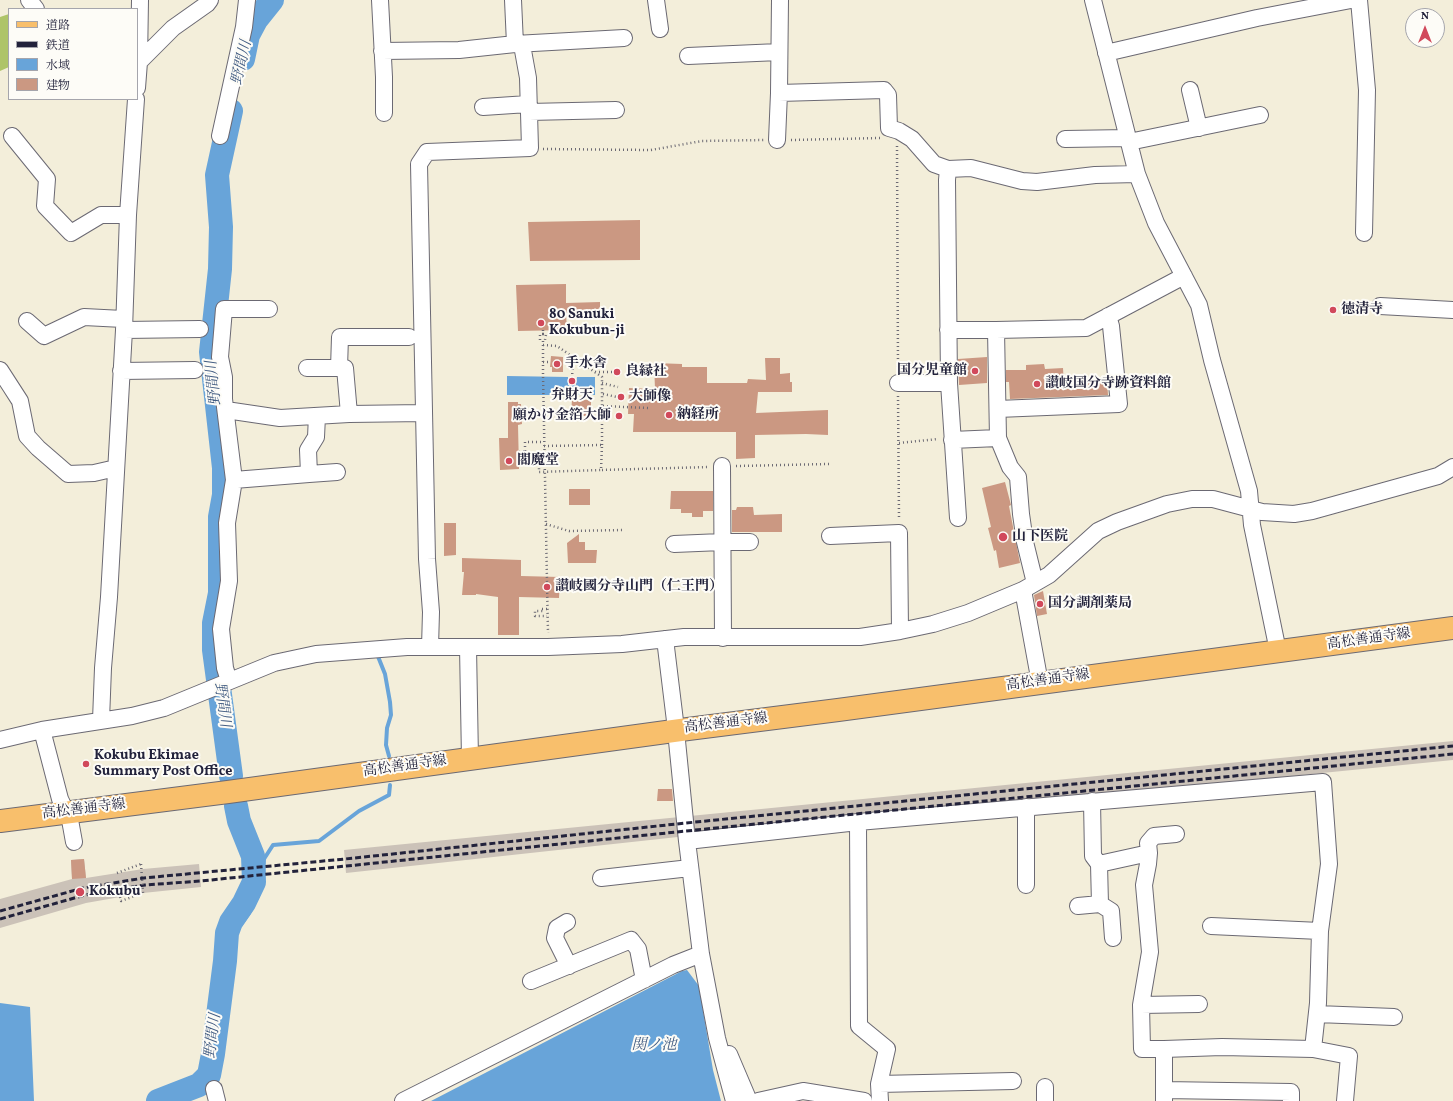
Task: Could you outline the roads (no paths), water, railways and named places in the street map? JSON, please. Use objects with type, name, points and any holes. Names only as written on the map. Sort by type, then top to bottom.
[{"type":"main road","name":"高松善通寺線","points":[[0,820],[228,792],[676,730],[1453,628]]},
{"type":"street","points":[[29,0],[35,8]]},
{"type":"street","points":[[138,56],[173,28],[207,4],[210,0]]},
{"type":"street","points":[[220,136],[242,35],[247,0]]},
{"type":"street","points":[[380,0],[384,77],[384,112]]},
{"type":"street","points":[[430,647],[431,612],[427,559],[419,164],[427,152],[530,148],[528,78],[519,45],[513,0]]},
{"type":"street","points":[[656,0],[660,29]]},
{"type":"street","points":[[777,140],[780,0]]},
{"type":"street","points":[[1093,0],[1137,174],[1156,223],[1199,305],[1212,360],[1249,491],[1252,526],[1278,651]]},
{"type":"street","points":[[1106,53],[1257,18],[1351,0]]},
{"type":"street","points":[[1359,0],[1367,90],[1364,233]]},
{"type":"street","points":[[138,56],[142,3]]},
{"type":"street","points":[[382,51],[459,50],[624,38]]},
{"type":"street","points":[[688,56],[779,52]]},
{"type":"street","points":[[779,93],[884,90],[888,95],[894,130],[912,139],[934,164],[948,169],[971,168],[1022,181],[1038,182],[1095,175],[1137,174]]},
{"type":"street","points":[[1190,90],[1199,128]]},
{"type":"street","points":[[101,720],[124,324],[128,215],[136,100]]},
{"type":"street","points":[[483,107],[616,110]]},
{"type":"street","points":[[1065,139],[1128,140],[1199,128],[1260,115]]},
{"type":"street","points":[[12,136],[47,179],[45,206],[71,233],[100,214],[128,215]]},
{"type":"street","points":[[948,169],[948,330],[952,440],[958,518]]},
{"type":"street","points":[[948,330],[1086,328],[1184,276]]},
{"type":"street","points":[[1380,306],[1453,310]]},
{"type":"street","points":[[222,684],[225,668],[221,629],[229,581],[227,522],[234,480],[224,399],[224,377],[220,357],[224,309],[268,309]]},
{"type":"street","points":[[27,321],[44,336],[84,316],[124,324],[200,329]]},
{"type":"street","points":[[998,409],[1119,404],[1111,326],[1108,316]]},
{"type":"street","points":[[996,330],[998,438],[1010,467],[1018,477],[1040,683]]},
{"type":"street","points":[[339,368],[340,337],[409,337]]},
{"type":"street","points":[[307,368],[346,368],[349,414]]},
{"type":"street","points":[[0,370],[20,401],[27,436],[38,448],[68,474],[94,473],[116,468]]},
{"type":"street","points":[[121,371],[195,370]]},
{"type":"street","points":[[898,383],[950,383]]},
{"type":"street","points":[[226,410],[280,418],[349,414],[424,413]]},
{"type":"street","points":[[309,474],[308,450],[316,437],[317,416]]},
{"type":"street","points":[[952,440],[998,438]]},
{"type":"street","points":[[722,466],[723,638]]},
{"type":"street","points":[[0,740],[42,730],[132,716],[164,708],[274,663],[316,654],[430,647],[579,646],[622,644],[684,637],[860,637],[900,631],[933,624],[968,614],[1029,587],[1049,575],[1098,531],[1117,522],[1167,504],[1192,499],[1213,499],[1262,512],[1294,514],[1312,511],[1438,476],[1453,467]]},
{"type":"street","points":[[234,480],[336,472]]},
{"type":"street","points":[[830,536],[899,533],[900,631]]},
{"type":"street","points":[[674,544],[750,542]]},
{"type":"street","points":[[665,639],[701,954],[717,1038],[734,1101]]},
{"type":"street","points":[[468,647],[470,759]]},
{"type":"street","points":[[42,730],[60,799],[70,820],[74,842]]},
{"type":"street","points":[[687,841],[858,822],[1322,782],[1329,864],[1320,931],[1313,1049]]},
{"type":"street","points":[[1092,802],[1093,856],[1098,864],[1100,904]]},
{"type":"street","points":[[1026,807],[1026,885]]},
{"type":"street","points":[[858,822],[859,1026],[887,1050],[879,1084],[880,1101]]},
{"type":"street","points":[[1176,834],[1154,836],[1148,848],[1148,864],[1144,885],[1150,952],[1141,1005],[1142,1049],[1222,1047],[1313,1049],[1349,1056],[1345,1101]]},
{"type":"street","points":[[1126,847],[1148,848]]},
{"type":"street","points":[[1098,864],[1148,848]]},
{"type":"street","points":[[601,878],[690,868]]},
{"type":"street","points":[[1078,906],[1100,904],[1111,911],[1113,938]]},
{"type":"street","points":[[567,922],[557,928],[555,938],[569,966]]},
{"type":"street","points":[[1211,926],[1320,931]]},
{"type":"street","points":[[531,981],[631,940],[638,949],[644,980]]},
{"type":"street","points":[[403,1101],[673,965],[701,954]]},
{"type":"street","points":[[1141,1005],[1199,1004]]},
{"type":"street","points":[[1316,1014],[1394,1017]]},
{"type":"street","points":[[717,1038],[730,1055],[749,1101]]},
{"type":"street","points":[[1164,1049],[1164,1096],[1291,1092],[1292,1101]]},
{"type":"street","points":[[879,1084],[1013,1081]]},
{"type":"street","points":[[758,1101],[803,1091],[864,1101]]},
{"type":"water","points":[[507,376],[568,377],[568,385],[576,385],[577,377],[595,377],[595,395],[507,395]]},
{"type":"water","name":"関ノ池","points":[[687,970],[699,986],[713,1070],[721,1101],[431,1101],[682,971]]},
{"type":"water","points":[[0,1003],[30,1007],[34,1101],[0,1101]]},
{"type":"waterway","name":"野間川","points":[[243,59],[248,35],[256,20],[272,0]]},
{"type":"waterway","name":"野間川","points":[[231,111],[217,175],[221,227],[220,269],[211,352],[224,468],[224,495],[220,517],[220,593],[214,623],[214,650],[231,776]]},
{"type":"waterway","points":[[377,654],[385,674],[390,702],[391,715],[387,728],[386,745],[389,756]]},
{"type":"waterway","points":[[226,945],[249,913],[258,896],[263,880],[264,859],[273,845],[319,841],[359,811],[389,795],[390,785]]},
{"type":"waterway","name":"野間川","points":[[158,1101],[199,1085],[209,1075],[225,961],[227,933],[231,922],[244,903],[254,882],[253,856],[239,821],[236,806]]},
{"type":"railway","points":[[0,911],[83,888],[144,878],[345,859],[686,823],[1453,746]]},
{"type":"railway","points":[[0,919],[85,895],[145,885],[201,881],[1453,754]]},
{"type":"place","name":"徳清寺","points":[[1333,310]]},
{"type":"place","name":"80 Sanuki Kokubun-ji","points":[[541,323]]},
{"type":"place","name":"手水舎","points":[[557,364]]},
{"type":"place","name":"国分児童館","points":[[975,371]]},
{"type":"place","name":"良縁社","points":[[617,372]]},
{"type":"place","name":"弁財天","points":[[572,381]]},
{"type":"place","name":"讃岐国分寺跡資料館","points":[[1037,384]]},
{"type":"place","name":"大師像","points":[[621,397]]},
{"type":"place","name":"納経所","points":[[669,415]]},
{"type":"place","name":"願かけ金箔大師","points":[[619,416]]},
{"type":"place","name":"閻魔堂","points":[[509,461]]},
{"type":"place","name":"山下医院","points":[[1003,537]]},
{"type":"place","name":"讃岐國分寺山門（仁王門）","points":[[547,587]]},
{"type":"place","name":"国分調剤薬局","points":[[1040,604]]},
{"type":"place","name":"Kokubu Ekimae Summary Post Office","points":[[86,764]]},
{"type":"place","name":"Kokubu","points":[[80,892]]}]
